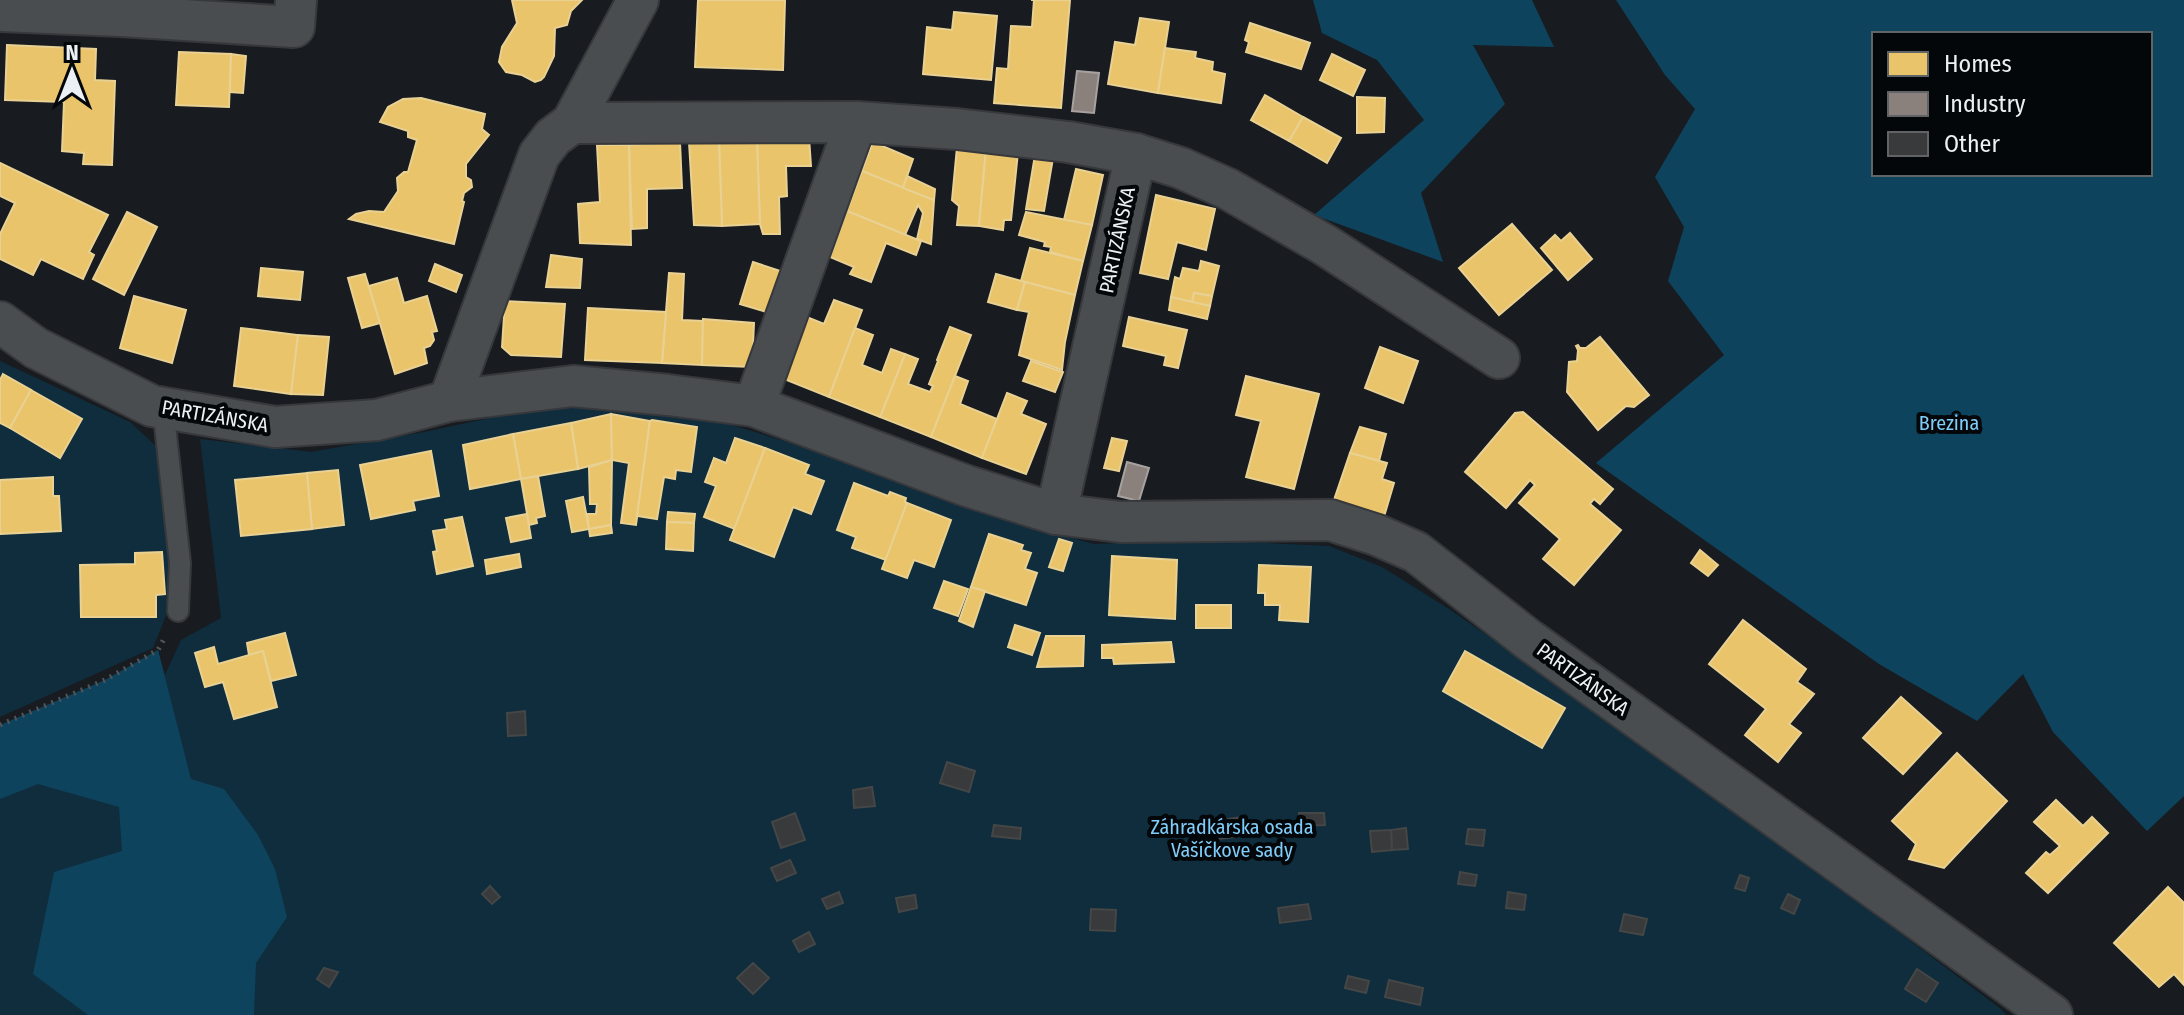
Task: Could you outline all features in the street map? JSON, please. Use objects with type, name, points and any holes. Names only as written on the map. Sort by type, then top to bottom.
[{"type":"street","points":[[0,11],[294,27],[296,0]]},
{"type":"street","points":[[449,401],[539,155],[553,137],[572,123],[638,0]]},
{"type":"street","points":[[572,123],[856,122],[957,129],[1068,142],[1136,154],[1181,168],[1228,189],[1325,245],[1499,358]]},
{"type":"street","points":[[754,406],[856,122]]},
{"type":"street","name":"PARTIZÁNSKA","points":[[1056,514],[1136,154]]},
{"type":"street","name":"PARTIZÁNSKA","points":[[0,322],[36,348],[152,406],[275,427],[377,420],[449,401],[573,386],[754,406],[967,486],[1056,514],[1121,522],[1330,520],[1377,535],[1416,552],[1529,640],[2052,1015]]},
{"type":"lane","points":[[163,407],[180,563],[178,611]]},
{"type":"path","points":[[0,725],[105,680],[158,650],[178,611]]},
{"type":"green space","points":[[1313,0],[1532,0],[1554,47],[1473,45],[1505,104],[1421,193],[1443,262],[1314,215],[1424,120],[1377,60],[1322,33]]},
{"type":"green space","name":"Brezina","points":[[1616,0],[2184,0],[2184,796],[2147,831],[2053,732],[2023,674],[1977,721],[1879,664],[1596,463],[1724,355],[1668,281],[1684,227],[1655,177],[1695,109],[1665,75]]},
{"type":"green space","points":[[0,361],[130,422],[158,448],[173,576],[169,608],[153,648],[0,717]]},
{"type":"green space","name":"Záhradkárska osada Vašíčkove sady","points":[[571,401],[690,412],[810,449],[987,515],[1094,544],[1204,540],[1329,546],[1382,567],[1449,609],[1692,777],[2006,1015],[0,1015],[0,726],[105,680],[158,650],[165,675],[181,640],[221,618],[200,439],[311,452]]},
{"type":"green space","points":[[158,650],[191,779],[224,789],[258,835],[275,869],[287,917],[256,963],[254,1015],[88,1015],[33,974],[54,872],[122,851],[119,807],[38,784],[0,799],[0,725],[105,680]]},
{"type":"building: Homes","points":[[512,0],[582,0],[571,11],[567,25],[555,28],[554,56],[544,77],[535,82],[506,72],[499,62],[502,47],[517,23]]},
{"type":"building: Homes","points":[[698,0],[785,0],[783,70],[695,67]]},
{"type":"building: Homes","points":[[1034,0],[1070,0],[1061,108],[994,103],[997,68],[1008,69],[1011,26],[1032,27]]},
{"type":"building: Homes","points":[[954,12],[997,16],[991,80],[923,74],[927,27],[952,30]]},
{"type":"building: Homes","points":[[1140,18],[1169,22],[1158,93],[1108,84],[1115,42],[1135,45]]},
{"type":"building: Homes","points":[[1250,23],[1310,43],[1301,69],[1246,52],[1249,42],[1245,40]]},
{"type":"building: Homes","points":[[7,45],[96,49],[95,80],[115,81],[112,165],[83,164],[84,153],[62,151],[64,102],[5,100]]},
{"type":"building: Homes","points":[[1165,48],[1196,52],[1195,58],[1213,62],[1212,71],[1225,74],[1221,103],[1158,93]]},
{"type":"building: Homes","points":[[179,52],[231,54],[229,107],[176,105]]},
{"type":"building: Homes","points":[[231,54],[246,56],[243,93],[230,92]]},
{"type":"building: Homes","points":[[1332,54],[1365,70],[1353,96],[1320,80]]},
{"type":"building: Homes","points":[[1265,95],[1303,117],[1289,141],[1251,120]]},
{"type":"building: Homes","points":[[1357,97],[1385,98],[1384,132],[1357,133]]},
{"type":"building: Homes","points":[[421,98],[485,114],[482,129],[489,135],[466,164],[466,177],[471,180],[472,187],[464,193],[454,244],[349,219],[369,211],[384,212],[398,191],[397,178],[408,172],[417,140],[408,137],[408,131],[380,122],[388,107],[403,99]]},
{"type":"building: Homes","points":[[1303,117],[1341,138],[1327,163],[1289,141]]},
{"type":"building: Homes","points":[[809,137],[811,166],[786,166],[787,196],[779,197],[780,234],[763,234],[757,140]]},
{"type":"building: Homes","points":[[757,140],[760,224],[722,226],[719,141]]},
{"type":"building: Homes","points":[[719,141],[722,226],[694,225],[689,142]]},
{"type":"building: Homes","points":[[680,142],[682,188],[647,189],[647,228],[632,229],[629,145]]},
{"type":"building: Homes","points":[[873,142],[913,159],[903,188],[862,171]]},
{"type":"building: Homes","points":[[597,145],[629,145],[631,245],[580,243],[578,204],[600,202]]},
{"type":"building: Homes","points":[[957,147],[986,149],[979,226],[957,225],[959,206],[952,200]]},
{"type":"building: Homes","points":[[986,149],[1018,152],[1011,220],[1004,220],[1003,230],[979,226]]},
{"type":"building: Homes","points":[[1035,155],[1053,158],[1044,211],[1026,209]]},
{"type":"building: Homes","points":[[0,163],[108,215],[89,252],[94,255],[83,279],[41,259],[33,275],[0,259],[0,234],[15,203],[0,196]]},
{"type":"building: Homes","points":[[1076,169],[1103,175],[1092,225],[1064,220]]},
{"type":"building: Homes","points":[[862,171],[934,200],[931,244],[917,239],[923,213],[918,205],[905,235],[847,211]]},
{"type":"building: Homes","points":[[907,176],[935,189],[934,200],[903,188]]},
{"type":"building: Homes","points":[[1156,195],[1215,209],[1206,250],[1177,242],[1168,279],[1140,273]]},
{"type":"building: Homes","points":[[847,211],[921,241],[916,255],[886,243],[871,282],[850,274],[854,267],[830,257]]},
{"type":"building: Homes","points":[[127,212],[157,227],[124,295],[93,279]]},
{"type":"building: Homes","points":[[1026,212],[1092,225],[1083,261],[1050,252],[1051,247],[1044,246],[1045,242],[1019,235]]},
{"type":"building: Homes","points":[[1512,224],[1552,270],[1499,315],[1459,268]]},
{"type":"building: Homes","points":[[1570,233],[1592,259],[1568,280],[1541,248],[1555,235],[1561,241]]},
{"type":"building: Homes","points":[[1030,248],[1083,261],[1075,295],[1021,281]]},
{"type":"building: Homes","points":[[551,255],[582,259],[580,288],[546,287]]},
{"type":"building: Homes","points":[[1201,261],[1219,266],[1212,296],[1194,293],[1192,303],[1171,297],[1175,277],[1180,279],[1183,268],[1199,271]]},
{"type":"building: Homes","points":[[753,262],[783,272],[770,313],[740,304]]},
{"type":"building: Homes","points":[[435,264],[462,275],[456,292],[429,281]]},
{"type":"building: Homes","points":[[261,268],[303,272],[300,300],[258,296]]},
{"type":"building: Homes","points":[[669,273],[684,274],[682,320],[703,321],[702,365],[662,363]]},
{"type":"building: Homes","points":[[365,274],[380,323],[362,328],[348,278]]},
{"type":"building: Homes","points":[[996,274],[1025,282],[1017,310],[988,302]]},
{"type":"building: Homes","points":[[397,278],[404,303],[427,296],[437,331],[432,332],[434,340],[430,346],[424,348],[427,363],[395,374],[369,286]]},
{"type":"building: Homes","points":[[1025,282],[1075,295],[1062,370],[1019,355],[1029,312],[1017,310]]},
{"type":"building: Homes","points":[[1194,293],[1212,296],[1210,306],[1192,303]]},
{"type":"building: Homes","points":[[134,296],[186,310],[172,363],[120,348]]},
{"type":"building: Homes","points":[[1171,297],[1210,306],[1207,319],[1169,310]]},
{"type":"building: Homes","points":[[834,300],[862,310],[829,397],[784,379],[807,317],[824,324]]},
{"type":"building: Homes","points":[[505,301],[565,304],[561,357],[511,355],[502,347]]},
{"type":"building: Homes","points":[[588,308],[666,312],[662,363],[585,360]]},
{"type":"building: Homes","points":[[1129,317],[1187,330],[1178,368],[1164,365],[1166,356],[1123,346]]},
{"type":"building: Homes","points":[[703,319],[754,323],[752,367],[702,365]]},
{"type":"building: Homes","points":[[950,327],[971,335],[931,437],[880,417],[905,354],[918,359],[908,384],[930,392],[933,386],[929,384]]},
{"type":"building: Homes","points":[[241,328],[298,335],[291,394],[234,386]]},
{"type":"building: Homes","points":[[855,328],[873,335],[862,365],[882,373],[891,349],[905,354],[880,417],[829,397]]},
{"type":"building: Homes","points":[[298,335],[329,337],[323,395],[291,394]]},
{"type":"building: Homes","points":[[1600,337],[1649,395],[1634,407],[1626,406],[1598,430],[1567,392],[1569,362],[1577,361],[1576,346],[1586,348]]},
{"type":"building: Homes","points":[[1380,347],[1418,361],[1403,403],[1365,388]]},
{"type":"building: Homes","points":[[1031,361],[1063,372],[1055,392],[1023,381]]},
{"type":"building: Homes","points":[[3,374],[31,390],[10,428],[0,423],[0,380]]},
{"type":"building: Homes","points":[[955,376],[968,381],[960,404],[997,419],[982,458],[931,437]]},
{"type":"building: Homes","points":[[1246,376],[1319,394],[1294,489],[1246,477],[1261,421],[1236,415]]},
{"type":"building: Homes","points":[[31,390],[82,419],[60,458],[10,428]]},
{"type":"building: Homes","points":[[1007,393],[1027,401],[1021,414],[1046,424],[1026,474],[982,458]]},
{"type":"building: Homes","points":[[1523,412],[1613,489],[1600,504],[1594,499],[1590,504],[1621,530],[1574,585],[1543,559],[1560,539],[1519,503],[1535,485],[1530,480],[1506,508],[1465,472],[1515,413]]},
{"type":"building: Homes","points":[[611,414],[612,460],[578,469],[571,423]]},
{"type":"building: Homes","points":[[611,414],[650,421],[636,525],[621,523],[629,463],[612,460]]},
{"type":"building: Homes","points":[[652,420],[697,427],[691,472],[676,470],[675,479],[664,477],[657,519],[637,516]]},
{"type":"building: Homes","points":[[571,423],[578,469],[521,479],[513,434]]},
{"type":"building: Homes","points":[[1360,427],[1386,434],[1379,461],[1350,453]]},
{"type":"building: Homes","points":[[513,434],[521,479],[470,489],[463,445]]},
{"type":"building: Homes","points":[[735,438],[765,448],[735,529],[704,517],[716,486],[705,482],[714,458],[726,463]]},
{"type":"building: Homes","points":[[1112,438],[1127,441],[1119,471],[1104,468]]},
{"type":"building: Homes","points":[[765,448],[809,465],[805,474],[824,481],[811,514],[793,507],[774,557],[730,540]]},
{"type":"building: Homes","points":[[431,451],[439,496],[413,501],[415,510],[371,519],[360,465]]},
{"type":"building: Homes","points":[[1350,453],[1387,463],[1382,479],[1394,483],[1383,520],[1333,503]]},
{"type":"building: Homes","points":[[612,460],[611,525],[589,529],[587,514],[596,514],[597,504],[590,504],[589,467]]},
{"type":"building: Homes","points":[[338,470],[344,525],[312,529],[307,473]]},
{"type":"building: Homes","points":[[307,473],[312,529],[241,536],[235,480]]},
{"type":"building: Homes","points":[[538,476],[545,516],[536,518],[537,523],[529,525],[521,479]]},
{"type":"building: Homes","points":[[53,477],[53,496],[59,496],[61,531],[0,534],[0,480]]},
{"type":"building: Homes","points":[[854,483],[888,496],[890,492],[906,498],[907,503],[886,560],[852,548],[856,537],[837,530]]},
{"type":"building: Homes","points":[[583,497],[589,529],[572,532],[566,501]]},
{"type":"building: Homes","points":[[907,503],[951,520],[934,567],[914,560],[907,578],[882,569]]},
{"type":"building: Homes","points":[[668,512],[695,514],[694,523],[667,522]]},
{"type":"building: Homes","points":[[527,514],[531,538],[511,542],[506,518]]},
{"type":"building: Homes","points":[[462,517],[473,566],[437,574],[433,531],[447,529],[445,520]]},
{"type":"building: Homes","points":[[667,522],[694,523],[693,551],[666,549]]},
{"type":"building: Homes","points":[[611,525],[612,533],[590,536],[589,529]]},
{"type":"building: Homes","points":[[989,534],[1023,545],[1021,550],[1031,553],[1025,569],[1037,573],[1026,605],[971,587]]},
{"type":"building: Homes","points":[[1059,539],[1072,543],[1063,571],[1049,567]]},
{"type":"building: Homes","points":[[1700,550],[1718,565],[1708,576],[1691,563]]},
{"type":"building: Homes","points":[[162,552],[165,594],[156,595],[156,617],[81,617],[80,565],[135,564],[135,553]]},
{"type":"building: Homes","points":[[519,554],[521,567],[487,574],[485,560]]},
{"type":"building: Homes","points":[[1112,556],[1177,560],[1175,619],[1109,615]]},
{"type":"building: Homes","points":[[1259,565],[1311,567],[1308,622],[1279,620],[1280,605],[1265,605],[1265,593],[1258,593]]},
{"type":"building: Homes","points":[[944,581],[968,589],[958,616],[934,608]]},
{"type":"building: Homes","points":[[971,587],[985,591],[973,627],[959,621]]},
{"type":"building: Homes","points":[[1196,605],[1231,605],[1231,628],[1196,628]]},
{"type":"building: Homes","points":[[1743,620],[1806,669],[1797,682],[1814,694],[1789,724],[1801,733],[1778,762],[1745,735],[1766,709],[1709,664]]},
{"type":"building: Homes","points":[[1015,625],[1040,633],[1032,655],[1008,647]]},
{"type":"building: Homes","points":[[285,633],[296,675],[271,681],[263,651],[249,655],[247,643]]},
{"type":"building: Homes","points":[[1046,636],[1084,636],[1083,666],[1037,667]]},
{"type":"building: Homes","points":[[1171,642],[1174,662],[1114,664],[1113,658],[1102,658],[1102,645]]},
{"type":"building: Homes","points":[[214,647],[218,664],[263,651],[277,707],[234,719],[223,682],[205,687],[195,653]]},
{"type":"building: Homes","points":[[1465,651],[1565,708],[1542,748],[1443,691]]},
{"type":"building: Homes","points":[[1901,697],[1941,733],[1903,774],[1863,738]]},
{"type":"building: Homes","points":[[1957,753],[2007,801],[1944,868],[1909,859],[1916,844],[1892,821]]},
{"type":"building: Homes","points":[[2056,800],[2083,826],[2092,817],[2108,833],[2048,893],[2026,873],[2046,852],[2050,855],[2060,846],[2034,822]]},
{"type":"building: Homes","points":[[2168,887],[2184,903],[2184,985],[2174,974],[2159,987],[2114,943]]},
{"type":"building: Industry","points":[[1077,71],[1099,73],[1094,113],[1072,111]]},
{"type":"building: Industry","points":[[1127,462],[1149,468],[1139,501],[1118,496]]},
{"type":"building: Other","points":[[525,711],[526,735],[508,736],[507,713]]},
{"type":"building: Other","points":[[947,762],[975,771],[969,792],[940,783]]},
{"type":"building: Other","points":[[872,787],[875,806],[854,808],[853,790]]},
{"type":"building: Other","points":[[795,813],[805,840],[781,848],[772,822]]},
{"type":"building: Other","points":[[1299,813],[1324,813],[1325,825],[1299,826]]},
{"type":"building: Other","points":[[1242,817],[1245,836],[1218,839],[1216,821]]},
{"type":"building: Other","points":[[994,825],[1021,828],[1020,839],[992,836]]},
{"type":"building: Other","points":[[1406,828],[1408,849],[1392,850],[1391,830]]},
{"type":"building: Other","points":[[1468,829],[1485,830],[1483,846],[1466,844]]},
{"type":"building: Other","points":[[1391,830],[1392,850],[1372,852],[1370,831]]},
{"type":"building: Other","points":[[790,860],[796,873],[777,881],[771,868]]},
{"type":"building: Other","points":[[1460,872],[1477,875],[1475,886],[1458,884]]},
{"type":"building: Other","points":[[1740,875],[1749,878],[1745,891],[1735,888]]},
{"type":"building: Other","points":[[490,886],[500,897],[492,904],[482,894]]},
{"type":"building: Other","points":[[839,892],[843,903],[827,909],[822,899]]},
{"type":"building: Other","points":[[1508,892],[1526,895],[1524,910],[1506,908]]},
{"type":"building: Other","points":[[1788,894],[1800,900],[1794,914],[1781,908]]},
{"type":"building: Other","points":[[915,895],[917,908],[899,912],[896,898]]},
{"type":"building: Other","points":[[1308,904],[1311,919],[1280,923],[1278,908]]},
{"type":"building: Other","points":[[1091,909],[1116,910],[1115,931],[1090,930]]},
{"type":"building: Other","points":[[1624,914],[1647,919],[1643,935],[1620,931]]},
{"type":"building: Other","points":[[809,932],[815,944],[799,952],[793,941]]},
{"type":"building: Other","points":[[753,963],[769,978],[753,994],[737,978]]},
{"type":"building: Other","points":[[324,968],[338,972],[329,987],[317,979]]},
{"type":"building: Other","points":[[1917,969],[1938,983],[1926,1002],[1905,989]]},
{"type":"building: Other","points":[[1348,976],[1369,981],[1366,993],[1345,988]]},
{"type":"building: Other","points":[[1389,980],[1423,988],[1420,1005],[1385,997]]}]
